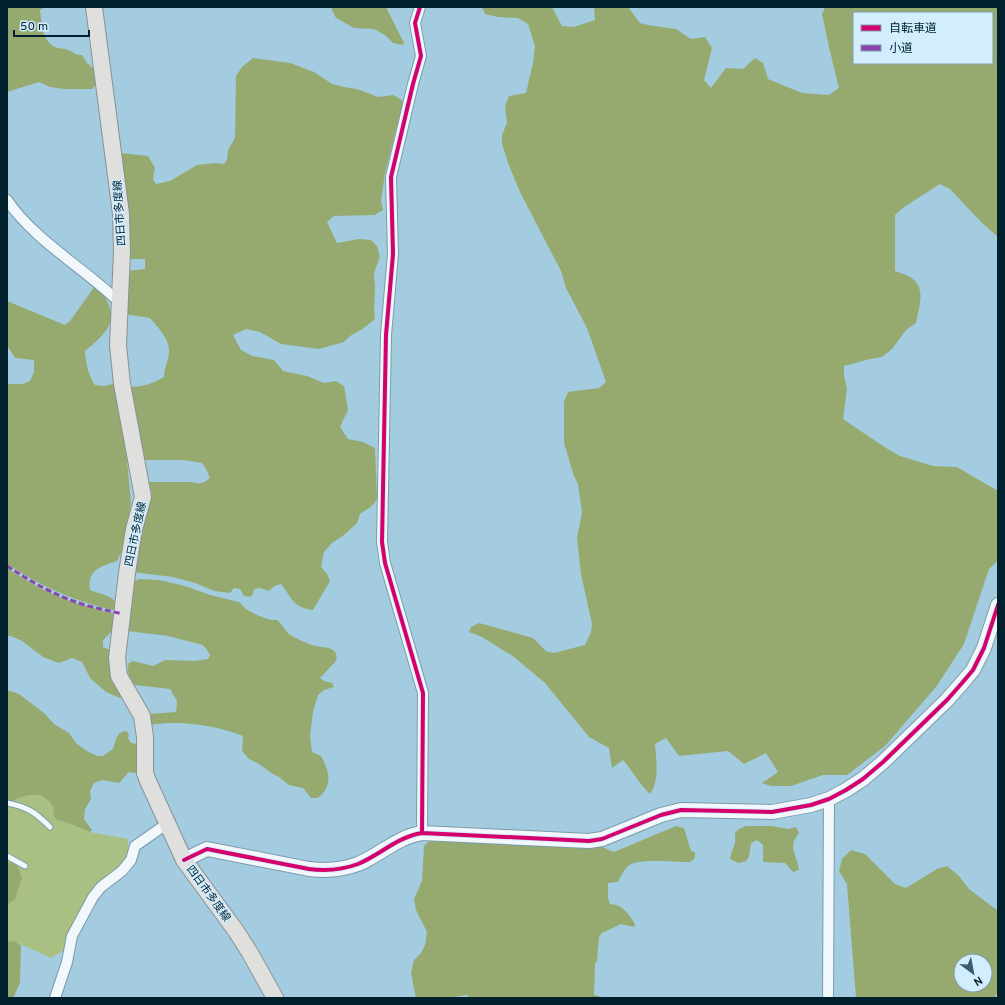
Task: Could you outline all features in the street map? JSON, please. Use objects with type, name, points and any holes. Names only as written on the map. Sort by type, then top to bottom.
[{"type":"main road","name":"四日市多度線","points":[[94,7],[121,214],[122,251],[118,345],[122,384],[143,496],[134,528],[127,573],[117,658],[118,670],[122,683],[142,716],[145,737],[145,773],[184,860],[236,931],[275,998]]},
{"type":"street","points":[[420,7],[416,23],[421,56],[391,177],[393,254],[386,334],[382,542],[385,563],[423,693],[422,833]]},
{"type":"street","points":[[7,200],[24,222],[100,284],[119,302]]},
{"type":"street","points":[[184,860],[207,849],[309,870],[332,870],[343,869],[359,863],[412,834],[422,833],[589,841],[602,839],[661,815],[681,810],[772,812],[812,805],[829,799],[863,779],[883,762],[947,700],[973,670],[984,648],[998,605]]},
{"type":"street","points":[[828,998],[829,799]]},
{"type":"street","points":[[55,998],[67,962],[72,936],[93,897],[101,887],[122,871],[131,860],[135,846],[168,823]]},
{"type":"lane","points":[[7,804],[28,808],[50,827]]},
{"type":"lane","points":[[7,856],[25,866]]},
{"type":"green space","points":[[7,7],[46,7],[40,10],[43,31],[47,41],[55,47],[66,49],[82,55],[87,63],[94,69],[98,82],[92,89],[64,89],[50,87],[39,82],[7,92]]},
{"type":"green space","points":[[332,7],[386,7],[404,43],[403,45],[393,43],[385,35],[374,29],[354,28],[336,18]]},
{"type":"green space","points":[[482,7],[552,7],[562,26],[574,27],[595,20],[594,7],[628,7],[640,23],[676,29],[691,39],[705,37],[712,48],[704,80],[711,88],[726,68],[743,69],[755,58],[763,63],[768,79],[802,93],[829,95],[839,88],[822,14],[825,7],[998,7],[998,237],[982,223],[950,189],[940,184],[904,207],[895,215],[895,271],[910,277],[919,286],[920,304],[916,323],[906,330],[892,349],[882,357],[844,366],[844,376],[847,389],[843,419],[900,456],[933,466],[957,467],[998,491],[998,560],[989,569],[964,644],[936,687],[885,746],[847,775],[823,775],[791,786],[771,786],[762,783],[778,772],[766,753],[744,764],[728,751],[679,756],[666,738],[655,744],[656,776],[655,783],[650,794],[623,760],[612,768],[609,748],[589,737],[545,683],[514,657],[482,637],[469,632],[471,627],[479,623],[533,638],[546,651],[554,653],[585,645],[591,632],[592,624],[581,574],[577,538],[582,512],[578,484],[574,476],[564,443],[564,402],[568,392],[599,388],[606,382],[587,328],[566,288],[561,271],[520,192],[502,144],[502,135],[507,123],[505,106],[509,96],[526,93],[533,63],[535,46],[528,24],[518,18],[498,17],[485,14]]},
{"type":"green space","points":[[253,58],[290,63],[314,72],[332,84],[357,89],[378,97],[393,95],[402,100],[403,103],[385,173],[381,201],[383,210],[375,215],[334,216],[327,222],[337,243],[359,239],[371,240],[377,246],[380,257],[374,273],[375,319],[361,330],[350,336],[344,342],[319,349],[281,344],[260,332],[246,329],[233,335],[241,350],[252,356],[274,360],[283,371],[307,376],[324,383],[336,381],[344,386],[348,410],[340,427],[348,439],[363,442],[375,448],[377,499],[372,506],[360,514],[357,523],[344,535],[332,543],[324,552],[321,567],[327,574],[330,581],[313,610],[301,607],[294,602],[281,584],[274,586],[269,591],[260,588],[254,589],[253,594],[250,597],[244,596],[240,589],[234,588],[230,593],[214,591],[195,583],[173,577],[133,572],[137,534],[150,502],[152,492],[147,482],[200,483],[210,478],[202,463],[183,460],[142,460],[128,387],[147,385],[164,377],[169,347],[162,333],[150,318],[124,314],[126,271],[145,269],[145,259],[127,259],[118,155],[121,153],[148,156],[155,168],[153,179],[156,184],[170,181],[197,165],[215,163],[224,164],[227,160],[228,150],[235,138],[236,76],[242,67]]},
{"type":"green space","points":[[95,286],[102,292],[107,300],[111,313],[111,320],[109,326],[101,337],[85,351],[86,360],[89,373],[95,385],[104,386],[118,383],[128,446],[127,461],[131,503],[124,546],[117,561],[101,567],[93,573],[90,583],[90,590],[106,595],[115,601],[118,605],[117,610],[72,598],[33,580],[7,564],[7,384],[23,384],[30,381],[34,372],[34,360],[15,358],[7,345],[7,301],[65,325],[70,321]]},
{"type":"green space","points":[[7,568],[33,584],[60,597],[118,615],[116,630],[110,633],[103,640],[103,647],[112,651],[124,696],[120,698],[106,692],[90,678],[82,662],[72,658],[59,663],[43,657],[22,641],[11,636],[7,636]]},
{"type":"green space","points":[[140,579],[159,580],[185,586],[210,595],[239,602],[246,609],[257,615],[271,620],[277,620],[288,633],[297,638],[312,645],[329,648],[335,652],[336,661],[320,678],[324,681],[332,683],[334,687],[324,690],[318,695],[313,712],[310,735],[312,752],[321,756],[328,773],[328,783],[326,788],[318,798],[311,798],[303,788],[289,785],[259,764],[249,759],[242,751],[243,736],[221,729],[197,724],[174,723],[150,725],[148,714],[176,712],[177,701],[170,689],[135,685],[128,672],[129,663],[133,661],[153,666],[165,660],[195,661],[208,659],[210,655],[203,645],[168,636],[128,631],[132,582]]},
{"type":"green space","points":[[7,690],[19,694],[44,713],[54,724],[69,733],[76,743],[85,750],[97,756],[103,756],[113,749],[118,735],[126,731],[129,734],[128,738],[131,743],[137,744],[140,747],[141,774],[129,772],[119,783],[103,780],[94,783],[90,791],[91,799],[85,809],[84,819],[92,830],[90,832],[58,820],[54,817],[53,807],[50,802],[40,795],[28,795],[7,801]]},
{"type":"green space","points":[[28,795],[40,795],[50,802],[53,807],[54,817],[58,820],[90,832],[128,839],[128,858],[99,888],[64,950],[51,958],[14,941],[7,942],[7,801]]},
{"type":"green space","points":[[676,826],[684,828],[691,851],[695,852],[694,860],[689,862],[654,861],[634,863],[626,868],[618,882],[608,883],[608,898],[610,904],[614,904],[622,908],[628,913],[635,924],[634,927],[621,924],[602,933],[599,937],[597,960],[595,964],[594,995],[602,998],[470,998],[467,995],[447,998],[416,998],[411,973],[414,960],[421,953],[425,945],[427,932],[416,910],[414,899],[422,881],[424,846],[431,840],[439,839],[602,847],[614,852]]},
{"type":"green space","points":[[746,826],[772,826],[788,829],[796,827],[799,833],[795,838],[793,847],[799,870],[793,872],[785,863],[763,862],[763,845],[757,840],[751,843],[749,857],[746,861],[738,863],[730,859],[735,843],[735,833],[739,829]]},
{"type":"green space","points":[[851,850],[865,854],[895,884],[906,888],[937,869],[947,866],[959,876],[969,889],[998,911],[998,992],[994,998],[856,998],[847,884],[839,871],[842,859]]},
{"type":"green space","points":[[7,862],[13,863],[18,867],[22,878],[15,899],[7,905]]},
{"type":"green space","points":[[14,941],[21,945],[20,983],[13,998],[7,998],[7,942]]},
{"type":"marked path","points":[[7,566],[60,596],[84,605],[122,614]]},
{"type":"cycle path","points":[[420,7],[415,23],[421,56],[391,177],[393,254],[386,335],[382,542],[385,563],[423,693],[422,833]]},
{"type":"cycle path","points":[[184,860],[207,849],[309,869],[334,870],[358,864],[405,838],[422,833],[589,841],[602,839],[661,815],[681,810],[772,812],[811,805],[829,799],[863,779],[883,762],[947,700],[973,670],[984,648],[998,605]]}]
